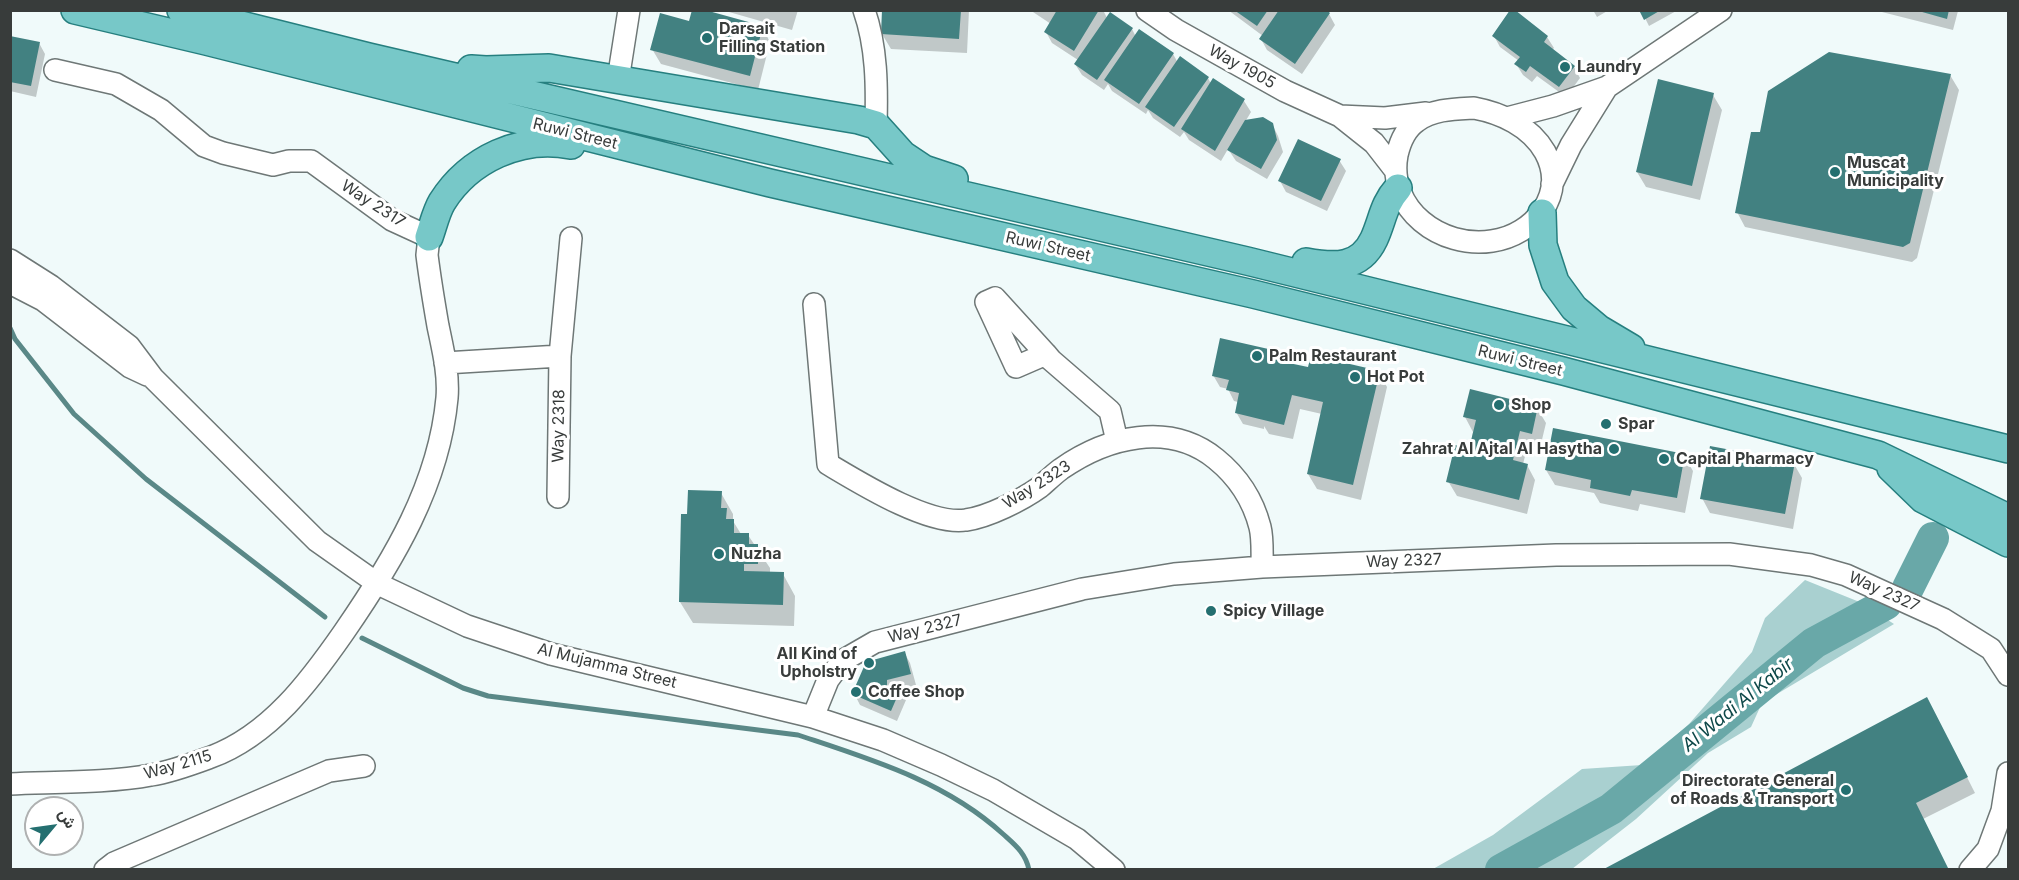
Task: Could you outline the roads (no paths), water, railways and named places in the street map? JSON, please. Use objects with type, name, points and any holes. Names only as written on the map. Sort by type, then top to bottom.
[{"type":"main road","name":"Ruwi Street","points":[[75,10],[770,183],[1253,294],[1563,371],[1878,454],[2008,518]]},
{"type":"main road","name":"Ruwi Street","points":[[182,10],[369,57],[1247,261],[2008,449]]},
{"type":"main road","points":[[369,57],[486,70],[549,68],[859,120],[876,125],[903,155],[924,169],[1007,196],[1059,218]]},
{"type":"main road","points":[[429,237],[441,202],[461,179],[477,165],[498,153],[522,144],[560,143],[664,166],[770,183]]},
{"type":"main road","points":[[1247,261],[1283,259],[1331,267],[1351,263],[1365,252],[1374,240],[1396,179]]},
{"type":"main road","points":[[1542,213],[1545,254],[1555,282],[1574,308],[1599,329],[1632,349],[1685,370]]},
{"type":"main road","points":[[1964,438],[2001,434],[2008,436]]},
{"type":"main road","points":[[1878,454],[1923,499],[2008,543]]},
{"type":"street","points":[[618,80],[628,10]]},
{"type":"street","points":[[864,10],[872,34],[877,94],[876,125]]},
{"type":"street","name":"Way 1905","points":[[1147,10],[1180,20],[1285,91],[1340,116],[1374,143],[1396,179]]},
{"type":"street","points":[[1507,118],[1553,106],[1607,87],[1721,10]]},
{"type":"street","name":"Way 2317","points":[[55,70],[116,84],[161,110],[204,146],[223,153],[273,165],[289,161],[311,161],[392,220],[429,237]]},
{"type":"street","points":[[1552,184],[1545,152],[1527,131],[1491,111],[1474,108],[1433,113],[1418,120],[1402,137],[1396,179],[1402,201],[1412,213],[1428,227],[1450,237],[1470,242],[1509,237],[1535,221],[1542,213],[1548,203],[1552,184],[1571,145],[1607,87]]},
{"type":"street","name":"Way 1905","points":[[1340,116],[1385,118],[1433,113]]},
{"type":"street","points":[[378,584],[417,510],[435,462],[442,434],[447,396],[446,363],[427,255],[429,237]]},
{"type":"street","name":"Way 2318","points":[[558,497],[560,356],[571,238]]},
{"type":"street","name":"Al Mujamma Street","points":[[11,260],[51,286],[129,345],[153,378],[317,542],[378,584],[468,626],[551,654],[813,717],[883,740],[993,790],[1077,839],[1114,870]]},
{"type":"street","name":"Al Mujamma Street","points":[[10,283],[43,300],[130,367],[153,378]]},
{"type":"street","name":"Way 2323","points":[[814,304],[828,464],[909,508],[938,517],[964,521],[984,515],[1038,488],[1061,469],[1117,441],[1143,437],[1168,437],[1188,441],[1210,454],[1231,471],[1246,494],[1260,527],[1262,567]]},
{"type":"street","points":[[1046,354],[1110,411],[1117,441]]},
{"type":"street","points":[[446,363],[560,356]]},
{"type":"street","name":"Way 2327","points":[[813,717],[828,680],[842,661],[875,642],[1082,589],[1174,574],[1262,567],[1556,555],[1729,554],[1811,566],[1846,575],[1943,619],[1991,649],[2008,675]]},
{"type":"street","name":"Way 2115","points":[[10,784],[151,775],[214,756],[245,739],[293,699],[315,674],[378,584]]},
{"type":"street","points":[[105,870],[114,863],[329,771],[364,766]]},
{"type":"street","points":[[1970,870],[1988,849],[2002,812],[2008,773]]},
{"type":"waterway","points":[[10,328],[15,339],[74,414],[146,479],[325,617]]},
{"type":"waterway","name":"Al Wadi Al Kabir","points":[[1908,588],[1933,538]]},
{"type":"waterway","name":"Al Wadi Al Kabir","points":[[1501,870],[1611,809],[1814,643],[1886,604]]},
{"type":"waterway","points":[[362,638],[463,688],[488,696],[798,735],[852,753],[906,774],[957,800],[1015,845],[1025,859],[1029,870]]},
{"type":"place","name":"Darsait Filling Station","points":[[707,38]]},
{"type":"place","name":"Laundry","points":[[1565,67]]},
{"type":"place","name":"Muscat Municipality","points":[[1835,172]]},
{"type":"place","name":"Palm Restaurant","points":[[1257,356]]},
{"type":"place","name":"Hot Pot","points":[[1355,377]]},
{"type":"place","name":"Shop","points":[[1499,405]]},
{"type":"place","name":"Spar","points":[[1606,424]]},
{"type":"place","name":"Zahrat Al Ajtal Al Hasytha","points":[[1614,449]]},
{"type":"place","name":"Capital Pharmacy","points":[[1664,459]]},
{"type":"place","name":"Nuzha","points":[[719,554]]},
{"type":"place","name":"Spicy Village","points":[[1211,611]]},
{"type":"place","name":"All Kind of Upholstry","points":[[869,663]]},
{"type":"place","name":"Coffee Shop","points":[[856,692]]},
{"type":"place","name":"Directorate General of Roads & Transport","points":[[1846,790]]}]
